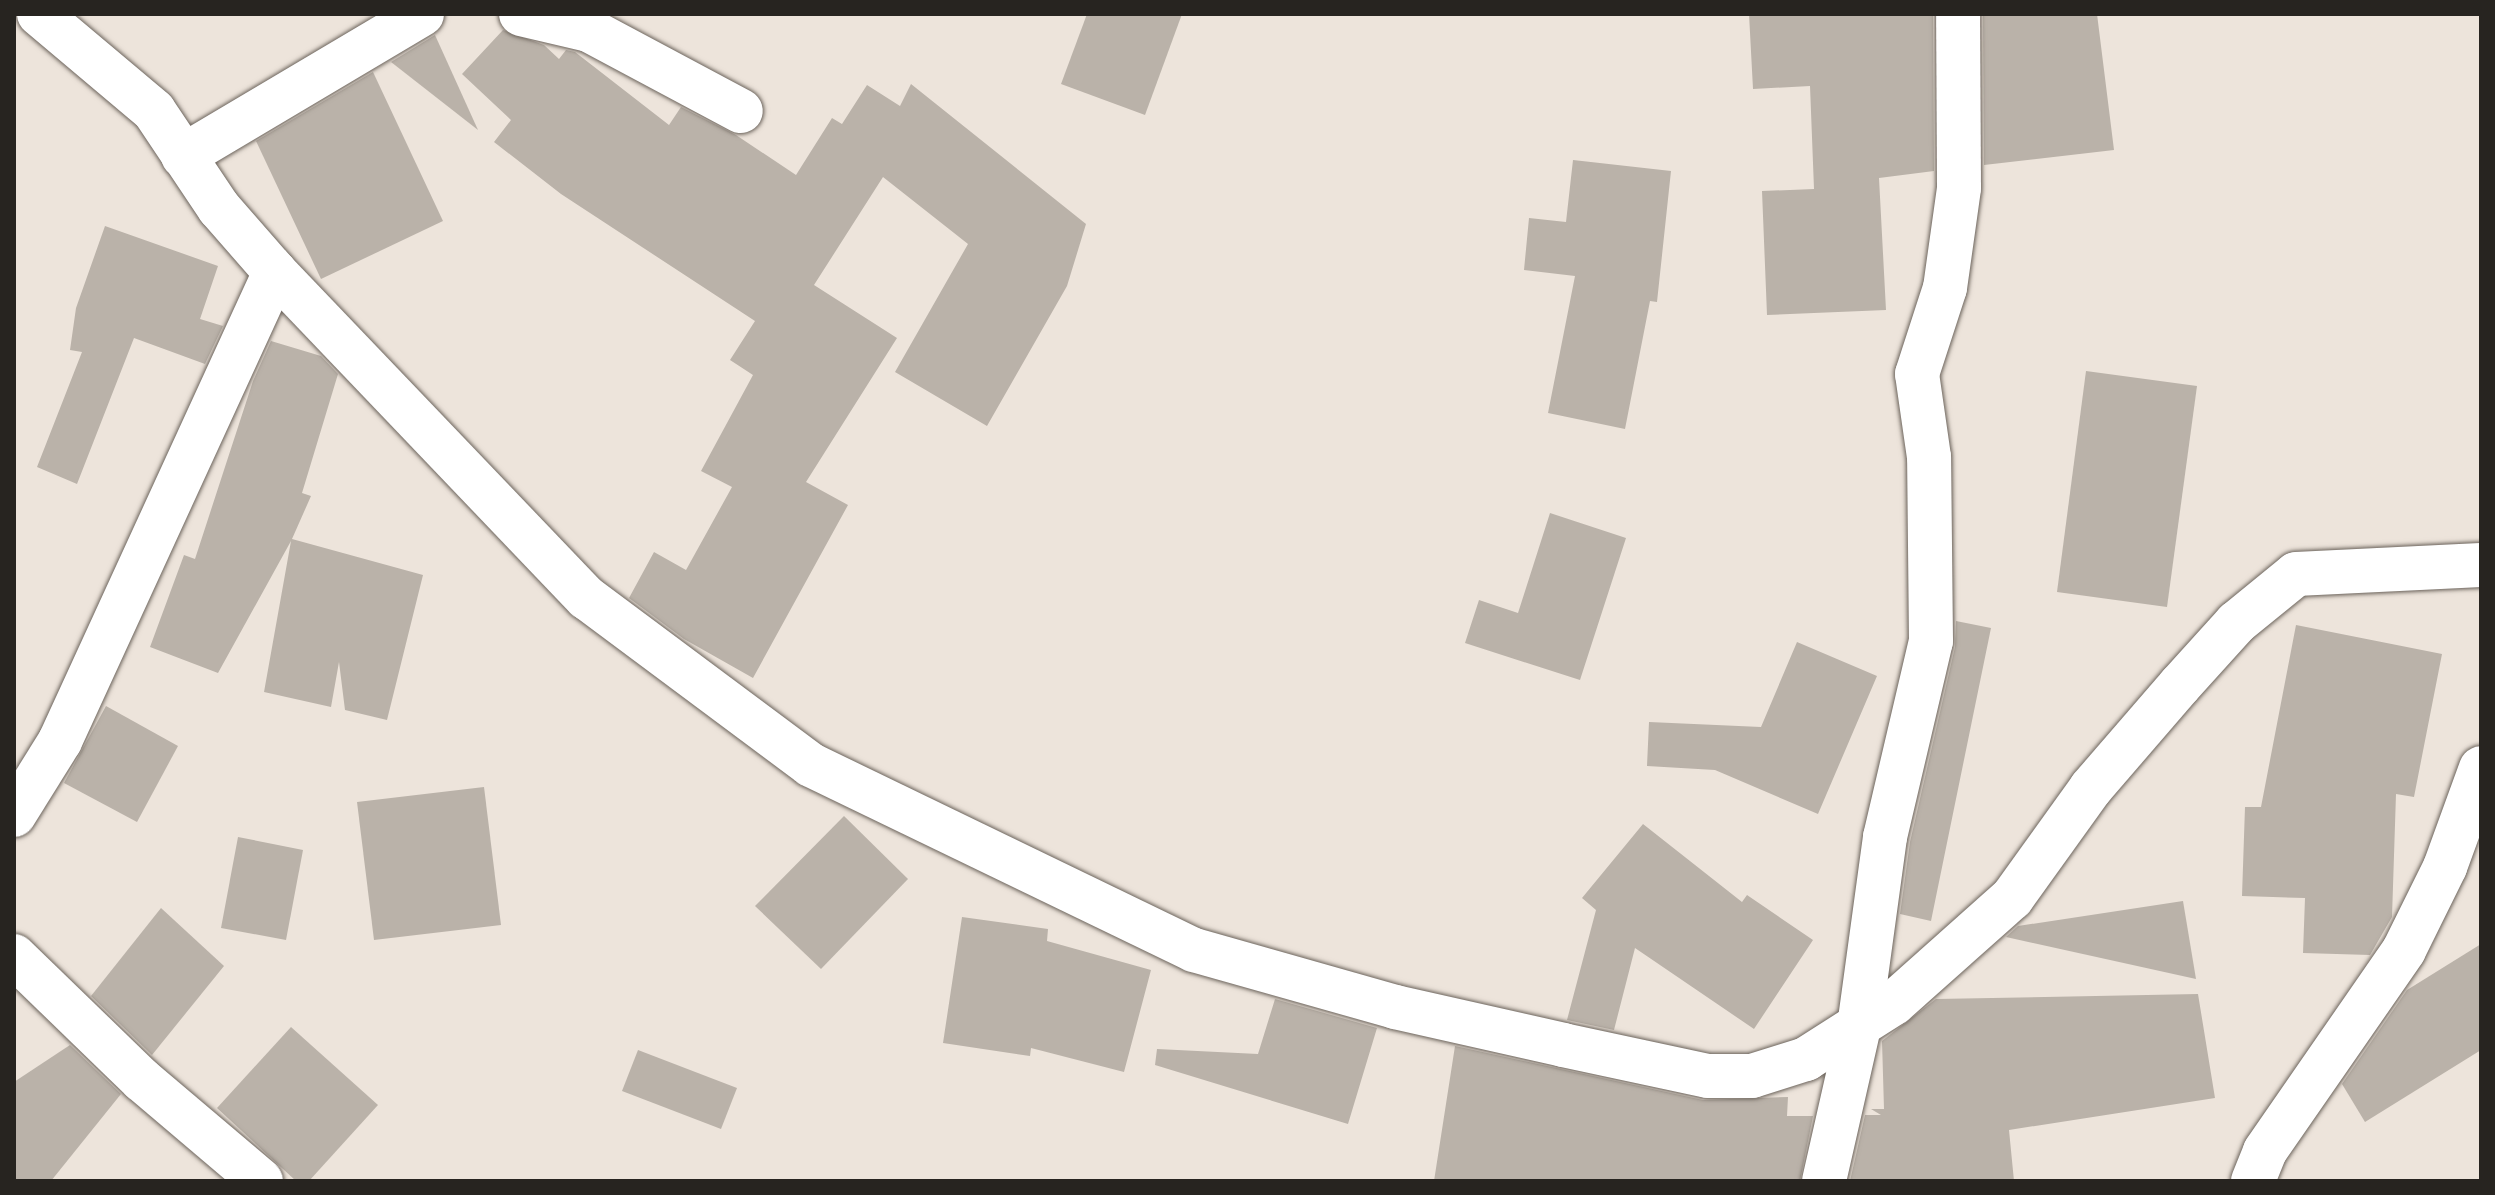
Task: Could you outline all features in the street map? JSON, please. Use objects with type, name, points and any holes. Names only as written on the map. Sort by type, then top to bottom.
[{"type":"street","points":[[39,14],[154,111],[219,208],[275,272],[587,598],[811,765],[1194,950],[1395,1007],[1708,1076],[1752,1076],[1792,1063],[1859,1027],[1945,961],[2012,898],[2091,788],[2180,685],[2236,623],[2296,574],[2481,565]]},
{"type":"street","points":[[183,156],[422,14]]},
{"type":"street","points":[[521,14],[589,30],[741,111]]},
{"type":"street","points":[[1824,1181],[1859,1027],[1885,837],[1931,641],[1929,457],[1917,374],[1945,288],[1959,188],[1958,14]]},
{"type":"street","points":[[14,815],[60,741],[275,272]]},
{"type":"street","points":[[2253,1181],[2265,1151],[2404,950],[2470,838],[2481,768]]},
{"type":"street","points":[[14,956],[142,1080],[261,1181]]},
{"type":"building","points":[[1087,14],[1182,14],[1145,115],[1061,84]]},
{"type":"building","points":[[1749,14],[1933,14],[1934,171],[1879,178],[1886,310],[1767,315],[1762,191],[1814,189],[1810,86],[1753,89]]},
{"type":"building","points":[[1983,14],[2097,14],[2114,150],[1984,165]]},
{"type":"building","points":[[503,30],[544,45],[559,59],[566,50],[575,52],[669,125],[681,107],[736,135],[796,175],[832,118],[842,124],[867,85],[900,106],[911,84],[1086,224],[1067,286],[987,426],[895,372],[968,244],[883,177],[814,285],[897,338],[806,482],[848,505],[753,678],[684,639],[629,598],[654,552],[686,570],[732,487],[701,471],[753,375],[730,360],[755,321],[561,194],[494,142],[511,120],[462,74]]},
{"type":"building","points":[[435,35],[478,130],[391,62]]},
{"type":"building","points":[[373,72],[443,221],[321,279],[256,141]]},
{"type":"building","points":[[1573,160],[1671,171],[1657,302],[1650,301],[1625,429],[1548,413],[1575,276],[1524,270],[1529,218],[1566,222]]},
{"type":"building","points":[[105,226],[218,266],[200,319],[223,326],[205,364],[134,338],[77,484],[37,467],[82,352],[70,350],[76,308]]},
{"type":"building","points":[[271,341],[321,356],[338,374],[302,493],[311,496],[292,539],[423,575],[387,720],[345,710],[339,662],[331,707],[264,692],[291,541],[218,673],[150,647],[184,555],[195,559],[253,381]]},
{"type":"building","points":[[2086,371],[2197,386],[2167,607],[2057,592]]},
{"type":"building","points":[[1550,513],[1626,538],[1580,680],[1465,643],[1479,600],[1518,613]]},
{"type":"building","points":[[1956,621],[1991,628],[1931,921],[1900,914],[1910,842],[1955,647]]},
{"type":"building","points":[[2296,625],[2442,654],[2414,797],[2396,794],[2392,917],[2370,955],[2303,953],[2305,898],[2242,896],[2245,807],[2261,807]]},
{"type":"building","points":[[1797,642],[1877,676],[1818,814],[1715,770],[1647,766],[1649,722],[1761,727]]},
{"type":"building","points":[[106,706],[178,746],[137,822],[64,783]]},
{"type":"building","points":[[484,787],[501,925],[374,940],[357,802]]},
{"type":"building","points":[[844,816],[908,879],[821,969],[755,906]]},
{"type":"building","points":[[1643,824],[1742,902],[1747,895],[1813,940],[1754,1029],[1635,948],[1614,1030],[1567,1020],[1596,910],[1582,898]]},
{"type":"building","points":[[238,837],[303,850],[286,940],[221,928]]},
{"type":"building","points":[[2183,901],[2196,979],[2006,937],[2018,926]]},
{"type":"building","points":[[161,908],[224,966],[152,1055],[91,996]]},
{"type":"building","points":[[962,917],[1048,929],[1047,941],[1151,970],[1124,1072],[1031,1048],[1030,1056],[943,1043]]},
{"type":"building","points":[[2481,944],[2481,1050],[2365,1122],[2342,1084],[2407,990]]},
{"type":"building","points":[[2198,994],[2215,1098],[2009,1130],[2014,1181],[1850,1181],[1865,1115],[1881,1115],[1871,1109],[1884,1109],[1882,1041],[1936,999]]},
{"type":"building","points":[[1275,999],[1377,1028],[1348,1124],[1155,1065],[1157,1049],[1258,1054]]},
{"type":"building","points":[[291,1027],[378,1105],[309,1181],[296,1181],[217,1108]]},
{"type":"building","points":[[70,1045],[121,1094],[51,1181],[14,1181],[14,1082]]},
{"type":"building","points":[[1455,1046],[1703,1100],[1788,1097],[1787,1116],[1813,1116],[1800,1181],[1434,1181]]},
{"type":"building","points":[[638,1050],[737,1088],[721,1129],[622,1091]]}]
